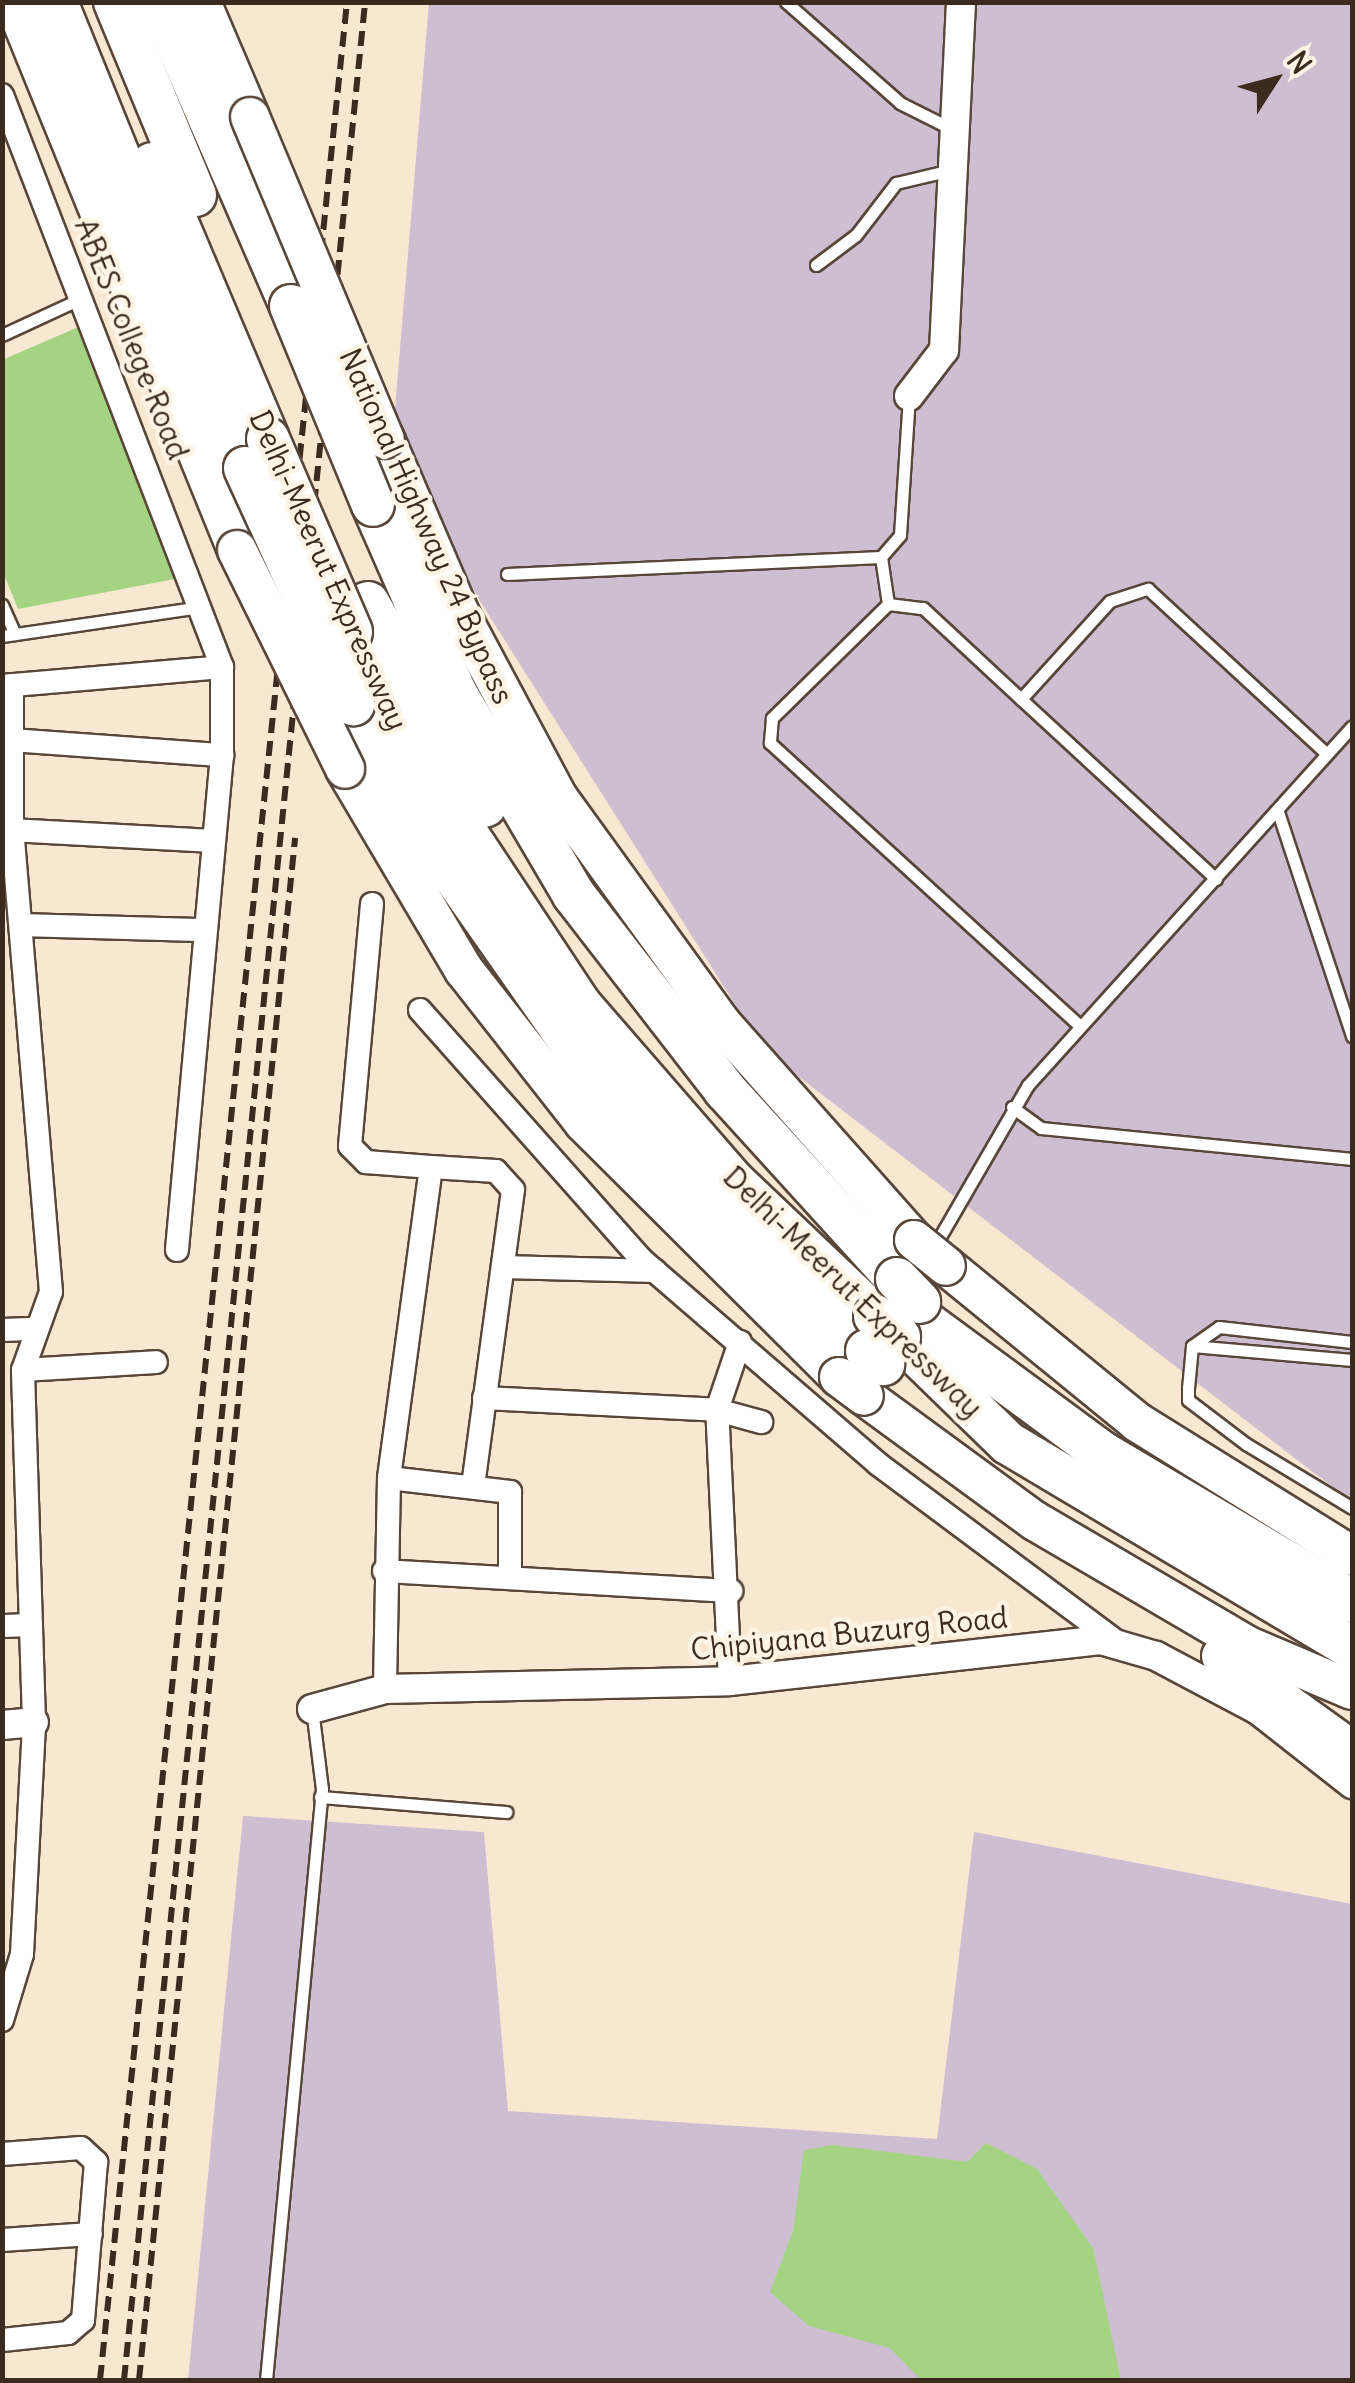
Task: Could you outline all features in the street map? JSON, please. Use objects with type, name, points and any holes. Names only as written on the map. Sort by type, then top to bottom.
[{"type":"highway","points":[[14,2],[237,550],[345,769],[464,970],[584,1123],[884,1333]]},
{"type":"highway","points":[[56,2],[267,443],[352,704],[438,853],[596,1079],[683,1179],[884,1333]]},
{"type":"highway","name":"Delhi-Meerut Expressway","points":[[84,2],[267,443],[360,618],[522,866],[612,994],[884,1333],[1008,1443],[1352,1648]]},
{"type":"highway","name":"Delhi-Meerut Expressway","points":[[115,2],[267,443]]},
{"type":"highway","points":[[159,2],[456,694],[574,895],[724,1090],[884,1333],[1069,1542],[1105,1581],[1270,1686],[1352,1750]]},
{"type":"highway","name":"National Highway 24 Bypass","points":[[201,2],[460,614],[557,796],[723,1025],[914,1240],[1138,1422],[1352,1556]]},
{"type":"highway","name":"Delhi-Meerut Expressway","points":[[884,1333],[964,1350],[1101,1452],[1352,1601]]},
{"type":"highway","points":[[1069,1542],[1246,1645],[1352,1690]]},
{"type":"street","points":[[910,396],[944,350],[961,2]]},
{"type":"street","name":"ABES College Road","points":[[2,95],[84,298],[222,667],[222,756],[176,1250]]},
{"type":"street","points":[[2,2020],[22,1954],[34,1722],[31,1625],[14,1434],[23,1370],[51,1292],[22,925],[9,815],[11,740],[7,686],[222,667]]},
{"type":"street","points":[[11,740],[222,756]]},
{"type":"street","points":[[9,815],[212,841]]},
{"type":"street","points":[[372,904],[350,1146],[366,1162],[509,1178],[504,1267],[474,1485]]},
{"type":"street","points":[[22,925],[205,930]]},
{"type":"street","points":[[420,1010],[655,1271],[830,1422],[1118,1642],[1258,1710],[1352,1784]]},
{"type":"street","points":[[385,1689],[384,1571],[389,1478],[431,1167]]},
{"type":"street","points":[[504,1267],[655,1271]]},
{"type":"street","points":[[2,1330],[36,1329]]},
{"type":"street","points":[[730,1681],[731,1591],[716,1410],[740,1342]]},
{"type":"street","points":[[23,1370],[156,1362]]},
{"type":"street","points":[[484,1398],[716,1410],[761,1422]]},
{"type":"street","points":[[389,1478],[510,1492],[510,1578]]},
{"type":"street","points":[[384,1571],[731,1591]]},
{"type":"street","points":[[2,1626],[31,1625]]},
{"type":"street","name":"Chipiyana Buzurg Road","points":[[312,1709],[385,1689],[730,1681],[1118,1642]]},
{"type":"street","points":[[2,1724],[34,1722]]},
{"type":"street","points":[[2,2154],[89,2150],[91,2234],[80,2326],[2,2340]]},
{"type":"street","points":[[2,2240],[91,2234]]},
{"type":"lane","points":[[786,2],[900,104],[953,129]]},
{"type":"lane","points":[[816,265],[856,235],[896,183],[951,170]]},
{"type":"lane","points":[[2,336],[84,298]]},
{"type":"lane","points":[[507,574],[881,557],[900,534],[910,396]]},
{"type":"lane","points":[[881,557],[888,604]]},
{"type":"lane","points":[[1021,699],[1110,601],[1148,590],[1327,754]]},
{"type":"lane","points":[[888,604],[922,608],[1216,879]]},
{"type":"lane","points":[[888,604],[772,718],[770,742],[1080,1026]]},
{"type":"lane","points":[[2,605],[9,635],[198,607]]},
{"type":"lane","points":[[830,1422],[1012,1107],[1080,1026],[1352,727]]},
{"type":"lane","points":[[1278,812],[1352,1036]]},
{"type":"lane","points":[[1012,1107],[1041,1128],[1352,1158]]},
{"type":"lane","points":[[1192,1346],[1219,1327],[1352,1342]]},
{"type":"lane","points":[[1192,1346],[1352,1360]]},
{"type":"lane","points":[[1192,1346],[1188,1400],[1352,1508]]},
{"type":"lane","points":[[266,2380],[320,1797],[312,1709]]},
{"type":"lane","points":[[320,1797],[506,1812]]},
{"type":"shaded area","points":[[429,3],[1352,3],[1352,1502],[764,1050],[478,598],[393,432]]},
{"type":"shaded area","points":[[243,1816],[484,1832],[508,2111],[937,2139],[974,1832],[1352,1904],[1352,2380],[188,2380]]},
{"type":"green space","points":[[83,325],[180,578],[18,609],[3,572],[2,360]]},
{"type":"green space","points":[[986,2143],[1037,2169],[1093,2248],[1121,2380],[921,2380],[890,2348],[809,2326],[770,2292],[793,2231],[804,2150],[833,2145],[967,2162]]},
{"type":"railway","points":[[100,2380],[347,2]]},
{"type":"railway","points":[[124,2380],[365,2]]},
{"type":"railway","points":[[139,2380],[295,838]]}]
